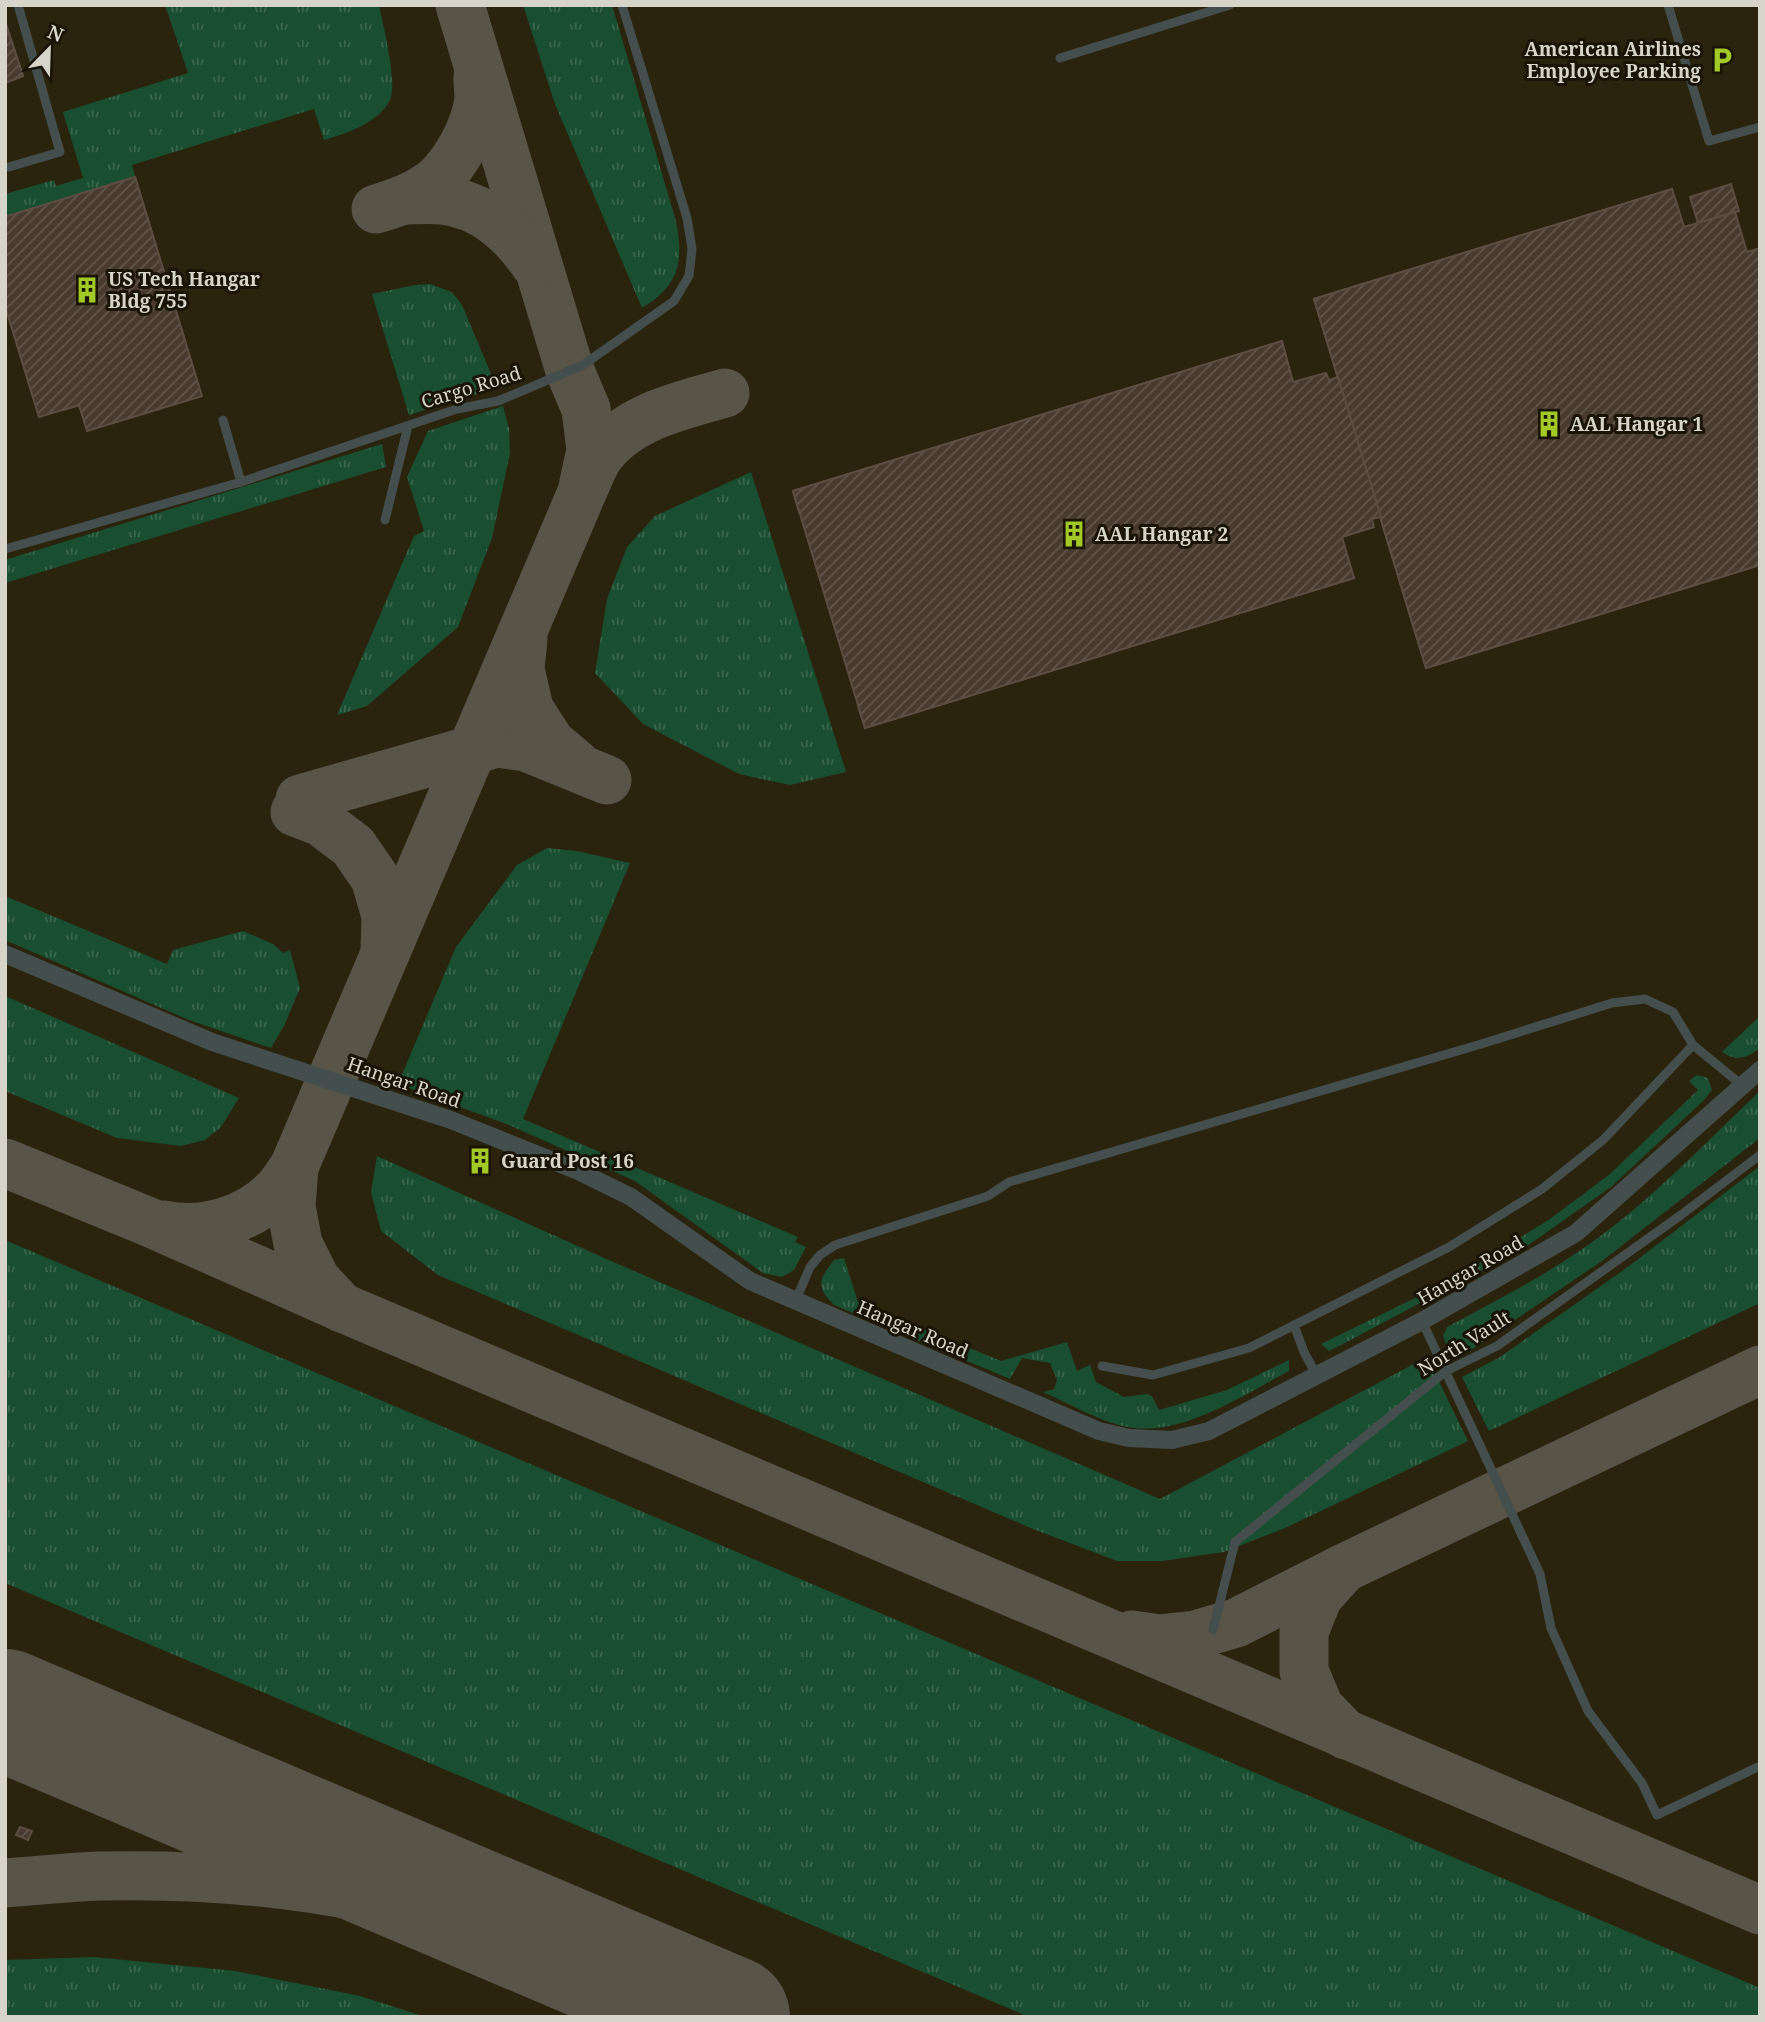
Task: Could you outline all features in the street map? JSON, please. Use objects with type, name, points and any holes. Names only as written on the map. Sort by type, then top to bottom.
[{"type":"street","name":"Hangar Road","points":[[5,954],[212,1042],[451,1120],[579,1171],[632,1197],[750,1281],[1099,1431],[1129,1438],[1172,1440],[1209,1432],[1422,1321],[1576,1233],[1760,1070]]},
{"type":"lane","points":[[9,167],[60,152],[18,5]]},
{"type":"lane","name":"Cargo Road","points":[[5,549],[241,482],[457,409],[498,401],[583,365],[674,301],[689,276],[692,249],[687,218],[622,5]]},
{"type":"lane","points":[[1060,58],[1230,5]]},
{"type":"lane","points":[[1668,5],[1709,141],[1760,127]]},
{"type":"lane","points":[[223,420],[241,482]]},
{"type":"lane","points":[[385,520],[408,426]]},
{"type":"lane","points":[[795,1302],[810,1266],[835,1245],[988,1196],[1009,1182],[1612,1003],[1645,999],[1673,1012],[1693,1045],[1743,1086]]},
{"type":"lane","points":[[1102,1366],[1153,1376],[1249,1348],[1449,1247],[1542,1189],[1603,1140],[1693,1045]]},
{"type":"lane","name":"North Vault","points":[[1213,1630],[1235,1542],[1446,1371],[1497,1346],[1681,1215],[1760,1155]]},
{"type":"lane","points":[[1422,1321],[1540,1574],[1551,1628],[1588,1711],[1642,1783],[1657,1815],[1760,1766]]},
{"type":"lane","points":[[1294,1325],[1317,1377]]},
{"type":"shaded area","points":[[5,5],[1760,5],[1760,2017],[5,2017]]},
{"type":"green space","points":[[165,5],[379,5],[391,70],[392,94],[389,102],[369,122],[324,140],[314,109],[132,165],[135,177],[5,217],[5,194],[54,180],[56,186],[83,178],[63,112],[188,73]]},
{"type":"green space","points":[[523,5],[612,5],[676,221],[678,236],[679,261],[676,272],[664,291],[642,308],[555,104]]},
{"type":"green space","points":[[430,284],[452,292],[462,305],[497,388],[409,415],[372,294]]},
{"type":"green space","points":[[503,406],[509,428],[510,453],[492,538],[458,627],[367,706],[337,715],[414,536],[424,531],[407,477],[428,431]]},
{"type":"green space","points":[[382,444],[386,467],[5,583],[5,560]]},
{"type":"green space","points":[[751,472],[846,772],[790,785],[739,774],[643,724],[595,673],[607,599],[627,547],[655,516]]},
{"type":"green space","points":[[547,848],[577,851],[630,863],[523,1119],[798,1237],[795,1242],[806,1247],[794,1270],[782,1277],[763,1273],[635,1181],[509,1125],[398,1084],[456,947],[517,865]]},
{"type":"green space","points":[[5,896],[167,964],[173,950],[243,931],[273,944],[283,953],[290,950],[300,988],[284,1026],[271,1048],[189,1020],[5,940]]},
{"type":"green space","points":[[5,996],[239,1098],[221,1127],[205,1140],[181,1146],[117,1138],[5,1091]]},
{"type":"green space","points":[[1760,1016],[1760,1048],[1742,1058],[1722,1052]]},
{"type":"green space","points":[[1697,1075],[1708,1078],[1712,1090],[1611,1187],[1524,1248],[1329,1351],[1321,1344],[1454,1279],[1550,1219],[1610,1174],[1698,1090],[1689,1081]]},
{"type":"green space","points":[[1760,1091],[1760,1138],[1602,1261],[1472,1349],[1451,1356],[1443,1336],[1447,1327],[1510,1293],[1592,1243],[1669,1179]]},
{"type":"green space","points":[[377,1156],[611,1261],[1160,1499],[1427,1357],[1468,1441],[1285,1528],[1224,1552],[1162,1561],[1117,1561],[1033,1529],[438,1275],[381,1231],[371,1192]]},
{"type":"green space","points":[[1760,1166],[1760,1303],[1489,1431],[1462,1377],[1500,1357],[1625,1269]]},
{"type":"green space","points":[[5,1240],[1760,1988],[1760,2017],[1029,2017],[5,1583]]},
{"type":"green space","points":[[844,1258],[858,1302],[1001,1361],[1067,1342],[1077,1371],[1090,1365],[1096,1382],[1124,1397],[1147,1394],[1152,1396],[1159,1410],[1227,1390],[1289,1360],[1289,1371],[1212,1412],[1191,1420],[1149,1428],[1118,1425],[1043,1392],[1054,1389],[1057,1380],[1050,1363],[1022,1358],[1010,1379],[834,1305],[824,1293],[822,1278],[834,1260]]},
{"type":"green space","points":[[94,1957],[235,1971],[360,1996],[426,2017],[5,2017],[5,1960]]},
{"type":"building","points":[[5,21],[23,76],[5,83]]},
{"type":"building","points":[[5,21],[23,76],[5,83]]},
{"type":"building","name":"US Tech Hangar Bldg 755","points":[[135,177],[194,371],[63,410],[5,217]]},
{"type":"building","name":"US Tech Hangar Bldg 755","points":[[135,177],[202,396],[87,431],[79,405],[39,417],[5,306],[5,217]]},
{"type":"building","points":[[1731,184],[1739,211],[1698,223],[1690,197]]},
{"type":"building","name":"AAL Hangar 1","points":[[1672,189],[1760,471],[1760,565],[1426,668],[1314,299]]},
{"type":"building","name":"AAL Hangar 1","points":[[1672,189],[1684,227],[1735,212],[1747,252],[1760,248],[1760,565],[1426,668],[1314,299]]},
{"type":"building","name":"AAL Hangar 2","points":[[1282,341],[1288,365],[1259,374],[1317,566],[1347,557],[1354,578],[865,728],[858,706],[890,697],[831,503],[799,512],[793,491]]},
{"type":"building","name":"AAL Hangar 2","points":[[1282,341],[1293,382],[1326,373],[1329,380],[1338,377],[1381,517],[1372,519],[1374,527],[1342,537],[1354,578],[865,728],[793,491]]},
{"type":"building","name":"Guard Post 16","points":[[475,1155],[488,1161],[486,1167],[472,1162]]},
{"type":"building","points":[[20,1827],[32,1831],[28,1840],[16,1835]]},
{"type":"taxiway","points":[[460,5],[570,371],[586,409],[591,450],[583,487]]},
{"type":"taxiway","points":[[376,209],[422,190],[436,181],[451,164],[474,121],[479,99],[478,77]]},
{"type":"taxiway","points":[[403,200],[442,200],[471,207],[507,231],[535,264]]},
{"type":"taxiway","points":[[164,1225],[195,1227],[226,1222],[240,1216],[267,1200],[294,1167],[595,463],[612,442],[641,422],[674,408],[725,393]]},
{"type":"taxiway","points":[[523,639],[520,669],[529,709],[551,743],[576,764]]},
{"type":"taxiway","points":[[300,799],[497,743],[526,747],[607,780]]},
{"type":"taxiway","points":[[295,812],[321,822],[353,846],[375,878],[386,916],[385,950]]},
{"type":"taxiway","points":[[5,1163],[149,1222],[343,1308],[1760,1910]]},
{"type":"taxiway","points":[[294,1167],[291,1206],[298,1244],[316,1280],[342,1308]]},
{"type":"taxiway","points":[[1132,1635],[1159,1639],[1195,1635],[1236,1623],[1344,1568],[1760,1370]]},
{"type":"taxiway","points":[[1343,1569],[1318,1597],[1304,1632],[1304,1671],[1319,1707],[1346,1735]]},
{"type":"taxiway","points":[[5,1883],[135,1876],[237,1880],[304,1888],[432,1913],[612,1967]]},
{"type":"runway","points":[[5,1710],[729,2017]]},
{"type":"place","name":"American Airlines Employee Parking","points":[[1722,60]]},
{"type":"place","name":"US Tech Hangar Bldg 755","points":[[87,290]]},
{"type":"place","name":"AAL Hangar 1","points":[[1549,424]]},
{"type":"place","name":"AAL Hangar 2","points":[[1074,534]]},
{"type":"place","name":"Guard Post 16","points":[[480,1161]]}]
